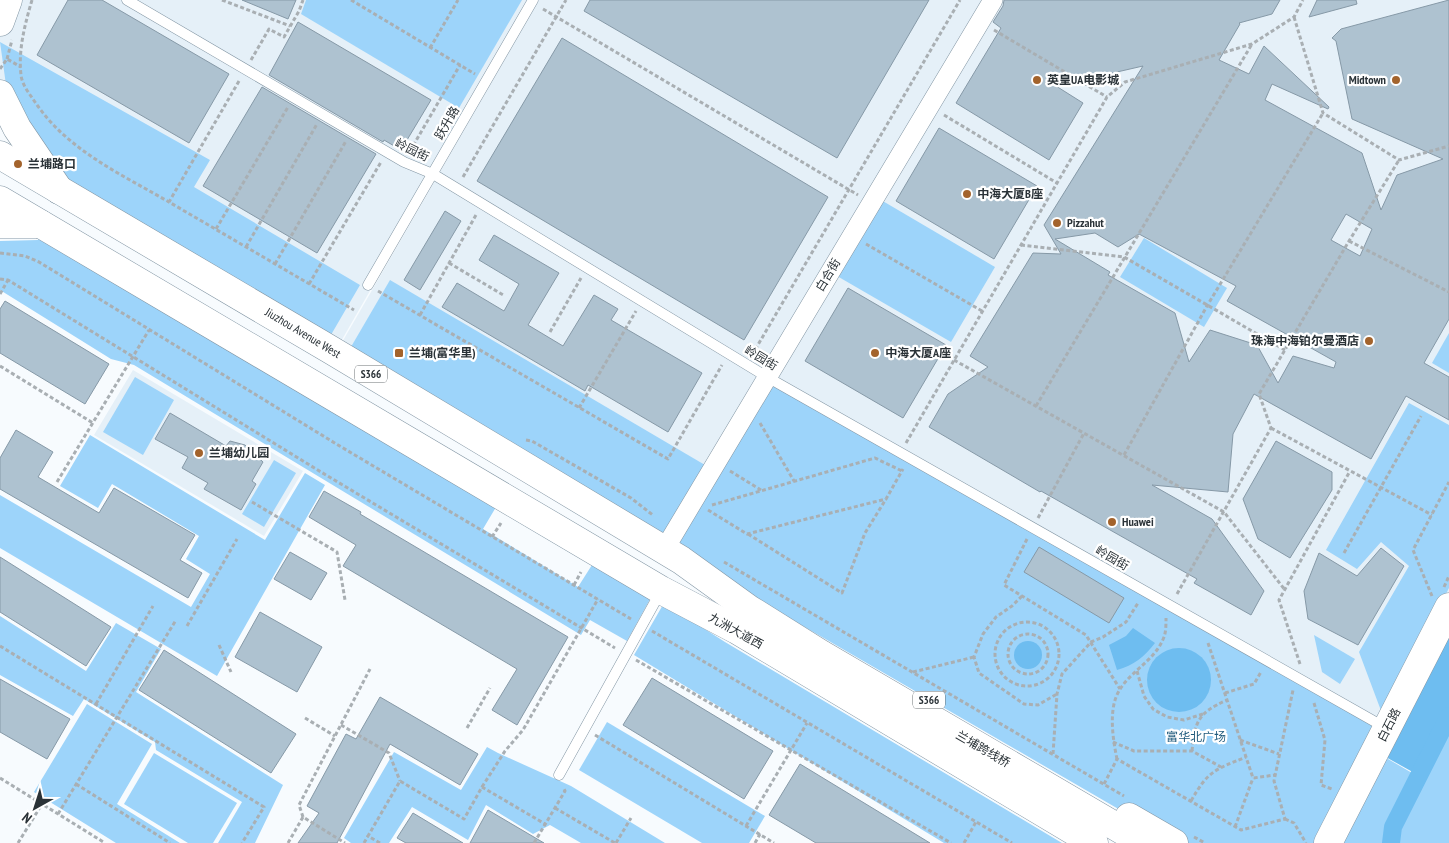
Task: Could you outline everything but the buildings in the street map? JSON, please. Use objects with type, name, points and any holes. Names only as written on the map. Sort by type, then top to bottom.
[{"type":"main road","points":[[0,22],[8,0]]},
{"type":"main road","points":[[0,94],[17,128],[59,190]]},
{"type":"main road","name":"Jiuzhou Avenue West","points":[[0,155],[331,350],[672,555]]},
{"type":"main road","points":[[0,200],[661,590],[803,686],[1070,843]]},
{"type":"main road","points":[[0,224],[40,224]]},
{"type":"main road","name":"九洲大道西","points":[[672,555],[749,609],[816,664]]},
{"type":"main road","name":"S366","points":[[672,555],[829,641],[1174,843]]},
{"type":"main road","name":"九洲大道西","points":[[661,590],[737,630],[816,664]]},
{"type":"main road","name":"白石路","points":[[1328,843],[1386,729],[1442,605]]},
{"type":"main road","name":"兰埔跨线桥","points":[[816,664],[1094,843]]},
{"type":"main road","name":"兰埔跨线桥","points":[[816,664],[1144,843]]},
{"type":"street","name":"白合街","points":[[672,555],[716,462],[992,0]]},
{"type":"lane","name":"岭园街","points":[[127,0],[387,153],[433,174],[746,364],[1386,729]]},
{"type":"lane","name":"跃升路","points":[[368,285],[532,1]]},
{"type":"lane","points":[[559,775],[661,590]]},
{"type":"path","points":[[32,0],[20,49],[21,77],[26,90],[41,113],[66,138],[84,153],[354,310]]},
{"type":"path","points":[[222,0],[290,26]]},
{"type":"path","points":[[169,202],[269,29],[284,38],[303,0]]},
{"type":"path","points":[[351,0],[486,81]]},
{"type":"path","points":[[430,48],[458,0]]},
{"type":"path","points":[[456,188],[566,0]]},
{"type":"path","points":[[746,364],[960,0]]},
{"type":"path","points":[[902,472],[875,458],[704,507],[842,593],[865,533],[902,472],[905,455],[954,360],[1107,97],[1125,82],[1252,44],[1294,17],[1303,0]]},
{"type":"path","points":[[532,1],[871,203]]},
{"type":"path","points":[[1294,17],[1323,113],[1399,160]]},
{"type":"path","points":[[980,21],[1107,97]]},
{"type":"path","points":[[1036,406],[1252,44]]},
{"type":"path","points":[[0,69],[7,59],[21,67]]},
{"type":"path","points":[[404,162],[460,65]]},
{"type":"path","points":[[216,229],[293,97]]},
{"type":"path","points":[[929,106],[1057,183]]},
{"type":"path","points":[[1124,455],[1207,306],[1323,113]]},
{"type":"path","points":[[246,247],[322,115]]},
{"type":"path","points":[[275,264],[352,132]]},
{"type":"path","points":[[1432,515],[1271,428],[1260,394],[1349,241],[1399,160],[1449,146]]},
{"type":"path","points":[[309,284],[387,153]]},
{"type":"path","points":[[420,315],[482,204]]},
{"type":"path","points":[[852,235],[982,311]]},
{"type":"path","points":[[1349,241],[1449,292]]},
{"type":"path","points":[[1021,245],[1124,257],[1285,350]]},
{"type":"path","points":[[0,253],[25,256],[39,262],[338,446],[1012,843]]},
{"type":"path","points":[[449,263],[505,296]]},
{"type":"path","points":[[550,332],[587,267]]},
{"type":"path","points":[[0,279],[8,280],[321,472],[582,628],[951,843]]},
{"type":"path","points":[[0,294],[8,280]]},
{"type":"path","points":[[368,285],[668,459],[729,353]]},
{"type":"path","points":[[580,408],[642,300]]},
{"type":"path","points":[[57,482],[149,330]]},
{"type":"path","points":[[954,360],[1224,512],[1285,590]]},
{"type":"path","points":[[0,366],[93,422]]},
{"type":"path","points":[[750,406],[794,481]]},
{"type":"path","points":[[1344,553],[1421,416]]},
{"type":"path","points":[[1104,784],[1117,759],[1113,742],[1112,717],[1118,692],[1128,679],[1157,651],[1165,636],[1166,619],[1170,606],[1271,428]]},
{"type":"path","points":[[1084,433],[1004,585],[1086,635],[1120,689]]},
{"type":"path","points":[[716,462],[762,490]]},
{"type":"path","points":[[1350,471],[1279,600],[1325,740],[1320,785],[1353,795]]},
{"type":"path","points":[[1442,605],[1413,550],[1449,482]]},
{"type":"path","points":[[747,534],[886,498]]},
{"type":"path","points":[[252,502],[337,552],[346,600]]},
{"type":"path","points":[[492,537],[501,523]]},
{"type":"path","points":[[187,626],[237,539]]},
{"type":"path","points":[[574,585],[581,572]]},
{"type":"path","points":[[1053,754],[1057,694],[1062,674],[1091,642],[1103,637],[1126,622],[1146,592]]},
{"type":"path","points":[[1022,596],[996,617],[983,634],[974,657],[978,673],[1024,704],[1038,705],[1057,694]]},
{"type":"path","points":[[341,725],[389,753],[400,781],[464,819],[505,751],[523,730],[598,599]]},
{"type":"path","points":[[96,704],[153,606]]},
{"type":"path","points":[[58,814],[176,620]]},
{"type":"path","points":[[1036,622],[1046,627],[1054,635],[1060,656],[1057,667],[1051,676],[1042,683],[1031,686],[1020,685],[1006,678],[997,666],[995,645],[1006,628],[1015,623],[1036,622]]},
{"type":"path","points":[[1202,624],[1253,778],[1235,827]]},
{"type":"path","points":[[1027,633],[1040,637],[1044,642],[1048,656],[1042,668],[1030,674],[1022,674],[1011,666],[1007,654],[1011,642],[1021,634],[1027,633]]},
{"type":"path","points":[[219,645],[231,672]]},
{"type":"path","points":[[0,646],[264,807],[242,843]]},
{"type":"path","points":[[913,672],[974,657]]},
{"type":"path","points":[[1225,693],[1254,684],[1267,661]]},
{"type":"path","points":[[345,843],[303,817],[299,805],[370,669]]},
{"type":"path","points":[[1137,671],[1144,696],[1153,708],[1167,717],[1184,720],[1203,714]]},
{"type":"path","points":[[1285,819],[1274,781],[1296,677]]},
{"type":"path","points":[[467,728],[490,688]]},
{"type":"path","points":[[1192,751],[1194,727],[1203,714],[1215,705],[1227,700]]},
{"type":"path","points":[[305,718],[335,736]]},
{"type":"path","points":[[746,826],[808,723]]},
{"type":"path","points":[[585,729],[774,843]]},
{"type":"path","points":[[1240,740],[1279,754]]},
{"type":"path","points":[[1113,742],[1134,751],[1192,751],[1221,767]]},
{"type":"path","points":[[1191,801],[1202,781],[1221,767],[1246,757]]},
{"type":"path","points":[[1117,759],[1240,830],[1285,819],[1294,823],[1306,843]]},
{"type":"path","points":[[534,843],[565,790],[559,775]]},
{"type":"path","points":[[1253,778],[1275,775]]},
{"type":"path","points":[[0,778],[105,843]]},
{"type":"path","points":[[364,843],[400,781]]},
{"type":"path","points":[[76,784],[170,843]]},
{"type":"path","points":[[482,787],[545,824]]},
{"type":"path","points":[[18,843],[42,804]]},
{"type":"path","points":[[555,808],[615,843],[631,818]]},
{"type":"path","points":[[288,843],[303,817]]},
{"type":"path","points":[[964,843],[976,822]]},
{"type":"path","points":[[755,843],[760,834]]},
{"type":"path","points":[[368,836],[380,843]]},
{"type":"shaded area","points":[[10,0],[537,0],[336,350],[0,85],[0,27]]},
{"type":"shaded area","points":[[539,0],[991,0],[666,545],[337,351]]},
{"type":"shaded area","points":[[994,0],[1449,0],[1449,604],[1386,728],[768,376]]},
{"type":"shaded area","name":"兰埔幼儿园","points":[[133,370],[303,471],[264,536],[94,435]]},
{"type":"shaded area","points":[[1449,607],[1449,714],[1418,775],[1375,751]]},
{"type":"shaded area","points":[[1133,628],[1155,643],[1138,660],[1129,666],[1117,670],[1109,645],[1126,636]]},
{"type":"shaded area","points":[[1028,641],[1038,645],[1042,655],[1038,665],[1028,669],[1018,665],[1014,655],[1018,645]]},
{"type":"shaded area","points":[[1179,648],[1191,650],[1202,657],[1209,668],[1211,680],[1209,692],[1202,703],[1191,710],[1179,712],[1167,710],[1156,703],[1149,692],[1147,680],[1149,668],[1156,657],[1167,650]]},
{"type":"green space","points":[[306,0],[522,0],[459,108],[301,14]]},
{"type":"green space","points":[[0,42],[210,160],[194,187],[360,285],[328,340],[66,185],[7,92]]},
{"type":"green space","points":[[881,200],[995,267],[951,342],[837,276]]},
{"type":"green space","points":[[43,231],[499,502],[483,529],[578,587],[597,557],[654,592],[627,641],[590,620],[581,635],[134,365],[111,359],[0,290],[0,241],[38,240]]},
{"type":"green space","points":[[1144,238],[1227,288],[1204,327],[1120,277]]},
{"type":"green space","points":[[390,280],[705,465],[663,537],[348,352]]},
{"type":"green space","points":[[1449,333],[1449,373],[1432,363]]},
{"type":"green space","points":[[135,377],[174,400],[143,455],[103,432]]},
{"type":"green space","name":"富华北广场","points":[[768,377],[1386,729],[1376,752],[1419,777],[1449,718],[1449,843],[1177,843],[667,547]]},
{"type":"green space","points":[[1409,403],[1449,425],[1449,588],[1383,716],[1359,652],[1409,566],[1381,542],[1357,569],[1326,550]]},
{"type":"green space","points":[[90,435],[265,540],[305,473],[325,485],[217,676],[0,548],[0,495],[191,607],[210,574],[186,559],[199,536],[112,484],[98,508],[60,486]]},
{"type":"green space","points":[[274,460],[296,473],[264,527],[242,514]]},
{"type":"green space","points":[[664,603],[725,642],[1062,843],[944,843],[634,655]]},
{"type":"green space","points":[[0,616],[86,671],[116,623],[161,649],[136,692],[283,785],[255,843],[218,843],[242,802],[156,750],[155,742],[84,699],[73,716],[0,675]]},
{"type":"green space","points":[[1314,635],[1355,659],[1340,684],[1322,672]]},
{"type":"green space","points":[[87,704],[152,744],[117,804],[180,843],[116,843],[34,792]]},
{"type":"green space","points":[[607,722],[765,816],[749,843],[702,843],[579,770]]},
{"type":"green space","points":[[487,747],[571,786],[665,843],[581,843],[550,825],[533,834],[486,805],[468,840],[412,807],[389,843],[351,843],[344,838],[394,752],[461,790]]},
{"type":"green space","points":[[154,753],[237,803],[213,843],[188,843],[124,804]]},
{"type":"waterway","points":[[1391,843],[1393,827],[1449,716]]},
{"type":"place","name":"英皇UA电影城","points":[[1037,80]]},
{"type":"place","name":"Midtown","points":[[1396,80]]},
{"type":"place","name":"兰埔路口","points":[[18,164]]},
{"type":"place","name":"中海大厦B座","points":[[967,194]]},
{"type":"place","name":"Pizzahut","points":[[1057,223]]},
{"type":"place","name":"珠海中海铂尔曼酒店","points":[[1369,341]]},
{"type":"place","name":"兰埔(富华里)","points":[[399,353]]},
{"type":"place","name":"中海大厦A座","points":[[875,353]]},
{"type":"place","name":"兰埔幼儿园","points":[[199,453]]},
{"type":"place","name":"Huawei","points":[[1112,522]]}]
